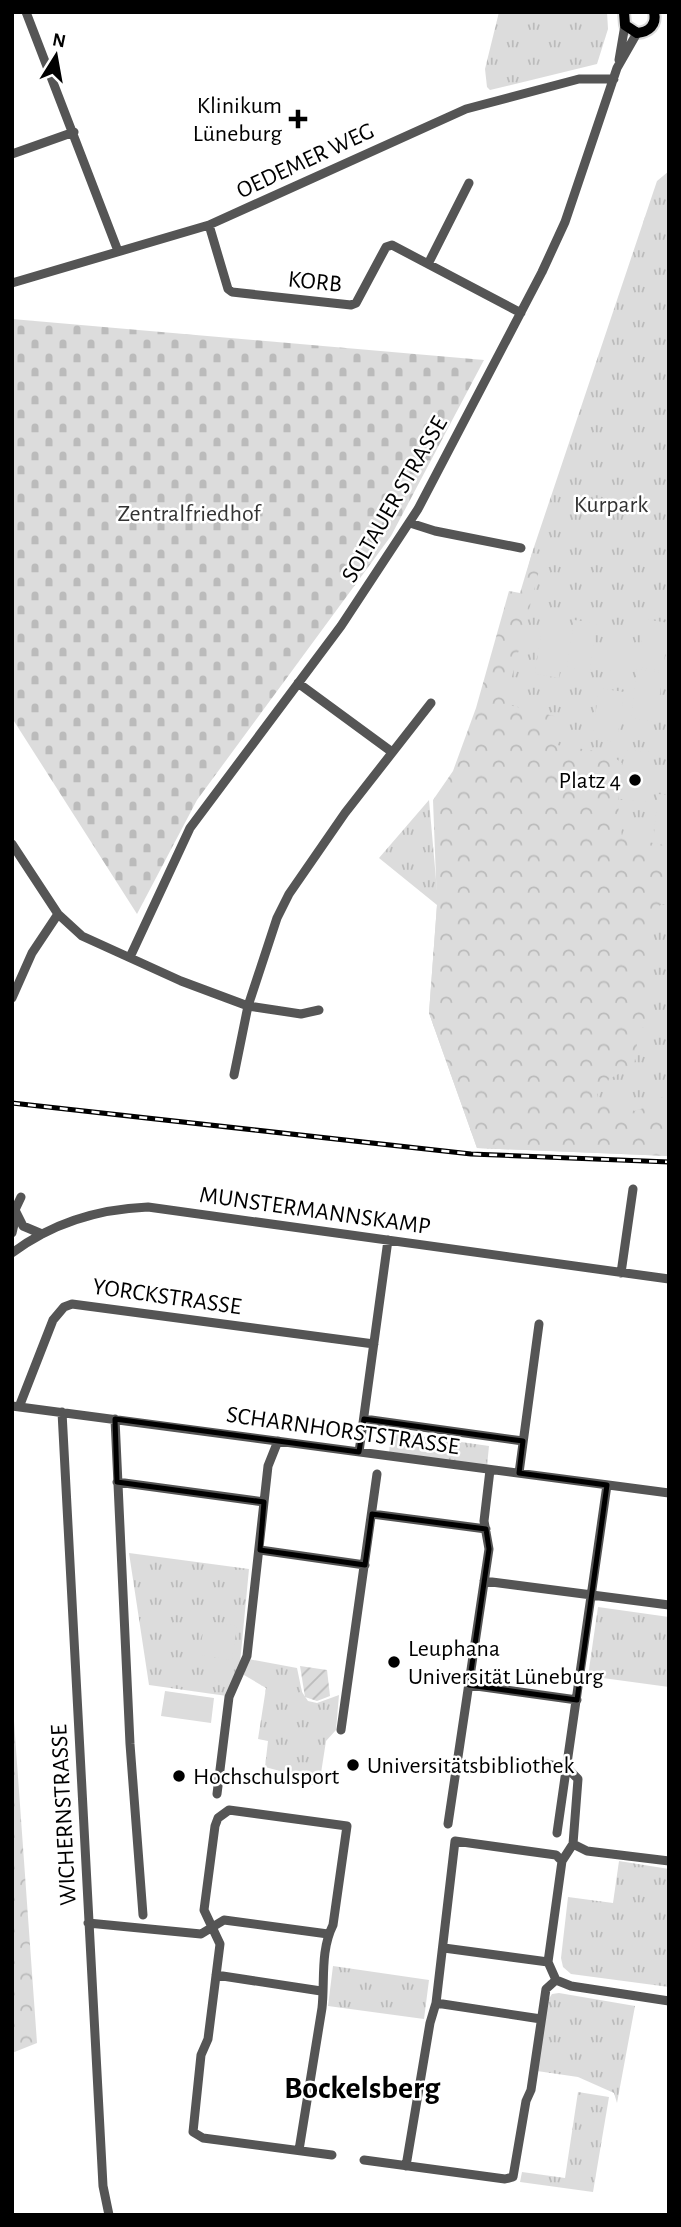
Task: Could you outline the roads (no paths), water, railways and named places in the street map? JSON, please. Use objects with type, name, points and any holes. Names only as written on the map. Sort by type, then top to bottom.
[{"type":"main road","name":"SOLTAUER STRASSE","points":[[624,12],[625,25]]},
{"type":"main road","name":"SOLTAUER STRASSE","points":[[637,33],[651,28],[655,14],[668,12]]},
{"type":"main road","points":[[625,25],[637,33]]},
{"type":"street","points":[[26,12],[118,251]]},
{"type":"street","name":"SOLTAUER STRASSE","points":[[618,68],[625,25]]},
{"type":"street","name":"SOLTAUER STRASSE","points":[[130,957],[190,828],[375,578],[411,523],[521,313],[565,222],[618,68],[637,33]]},
{"type":"street","name":"OEDEMER WEG","points":[[12,282],[209,225],[451,115],[579,79],[614,79]]},
{"type":"street","points":[[12,154],[74,132]]},
{"type":"street","points":[[428,264],[469,183]]},
{"type":"street","name":"KORB","points":[[209,225],[228,289],[232,292],[351,305],[356,303],[386,247],[392,246],[521,313]]},
{"type":"street","points":[[411,523],[435,531],[521,548]]},
{"type":"street","points":[[298,683],[392,751]]},
{"type":"street","points":[[234,1074],[248,1006],[277,918],[289,894],[308,862],[431,703]]},
{"type":"street","points":[[12,844],[17,862],[58,914],[82,936],[248,1006],[301,1014],[319,1010]]},
{"type":"street","points":[[12,998],[32,953],[58,914]]},
{"type":"street","points":[[621,1273],[633,1189]]},
{"type":"street","points":[[12,1233],[14,1213],[21,1197]]},
{"type":"street","name":"MUNSTERMANNSKAMP","points":[[12,1253],[42,1234],[99,1212],[148,1207],[669,1279]]},
{"type":"street","points":[[14,1213],[23,1226],[42,1234]]},
{"type":"street","points":[[359,1452],[388,1240]]},
{"type":"street","name":"YORCKSTRASSE","points":[[16,1406],[53,1320],[64,1307],[72,1304],[374,1344]]},
{"type":"street","points":[[519,1473],[540,1324]]},
{"type":"street","name":"SCHARNHORSTSTRASSE","points":[[16,1406],[669,1493]]},
{"type":"street","name":"WICHERNSTRASSE","points":[[62,1412],[103,2186],[109,2215]]},
{"type":"street","points":[[115,1419],[127,1684],[143,1915]]},
{"type":"street","name":"SCHARNHORSTSTRASSE","points":[[363,1419],[523,1441]]},
{"type":"street","points":[[217,1794],[229,1697],[247,1656],[268,1466],[278,1441]]},
{"type":"street","points":[[448,1824],[489,1549],[486,1529],[491,1469]]},
{"type":"street","points":[[341,1730],[377,1474]]},
{"type":"street","points":[[117,1482],[264,1502]]},
{"type":"street","points":[[557,1833],[607,1485]]},
{"type":"street","points":[[372,1514],[486,1529]]},
{"type":"street","points":[[260,1550],[365,1564]]},
{"type":"street","points":[[484,1581],[669,1605]]},
{"type":"street","points":[[469,1685],[577,1700]]},
{"type":"street","points":[[547,1764],[567,1768],[578,1779],[571,1837],[573,1844],[587,1851],[669,1861]]},
{"type":"street","points":[[299,2150],[322,2008],[321,1991],[328,1934],[333,1925],[347,1826],[229,1810],[218,1818],[215,1826],[204,1910],[220,1944],[208,2039],[201,2055],[193,2132],[203,2138],[332,2155]]},
{"type":"street","points":[[406,2166],[431,2014],[436,2003],[456,1841],[556,1855],[562,1861]]},
{"type":"street","points":[[573,1844],[562,1861],[548,1962],[556,1980],[571,1986],[669,2000]]},
{"type":"street","points":[[88,1923],[104,1922],[201,1934],[224,1920],[328,1934]]},
{"type":"street","points":[[444,1948],[548,1962]]},
{"type":"street","points":[[216,1975],[321,1991]]},
{"type":"street","points":[[364,2160],[505,2179],[513,2177],[517,2169],[526,2101],[531,2090],[546,1989],[556,1980]]},
{"type":"street","points":[[436,2003],[541,2019]]},
{"type":"railway","points":[[12,1103],[471,1154],[669,1162]]},
{"type":"place","name":"Klinikum Lüneburg","points":[[298,119]]},
{"type":"place","name":"Platz 4","points":[[635,780]]},
{"type":"place","name":"Leuphana Universität Lüneburg","points":[[394,1662]]},
{"type":"place","name":"Universitätsbibliothek","points":[[353,1765]]},
{"type":"place","name":"Hochschulsport","points":[[179,1776]]},
{"type":"district","name":"Bockelsberg","points":[[362,2087]]},
{"type":"park label","name":"Kurpark","points":[[611,504]]},
{"type":"park label","name":"Zentralfriedhof","points":[[189,513]]}]
